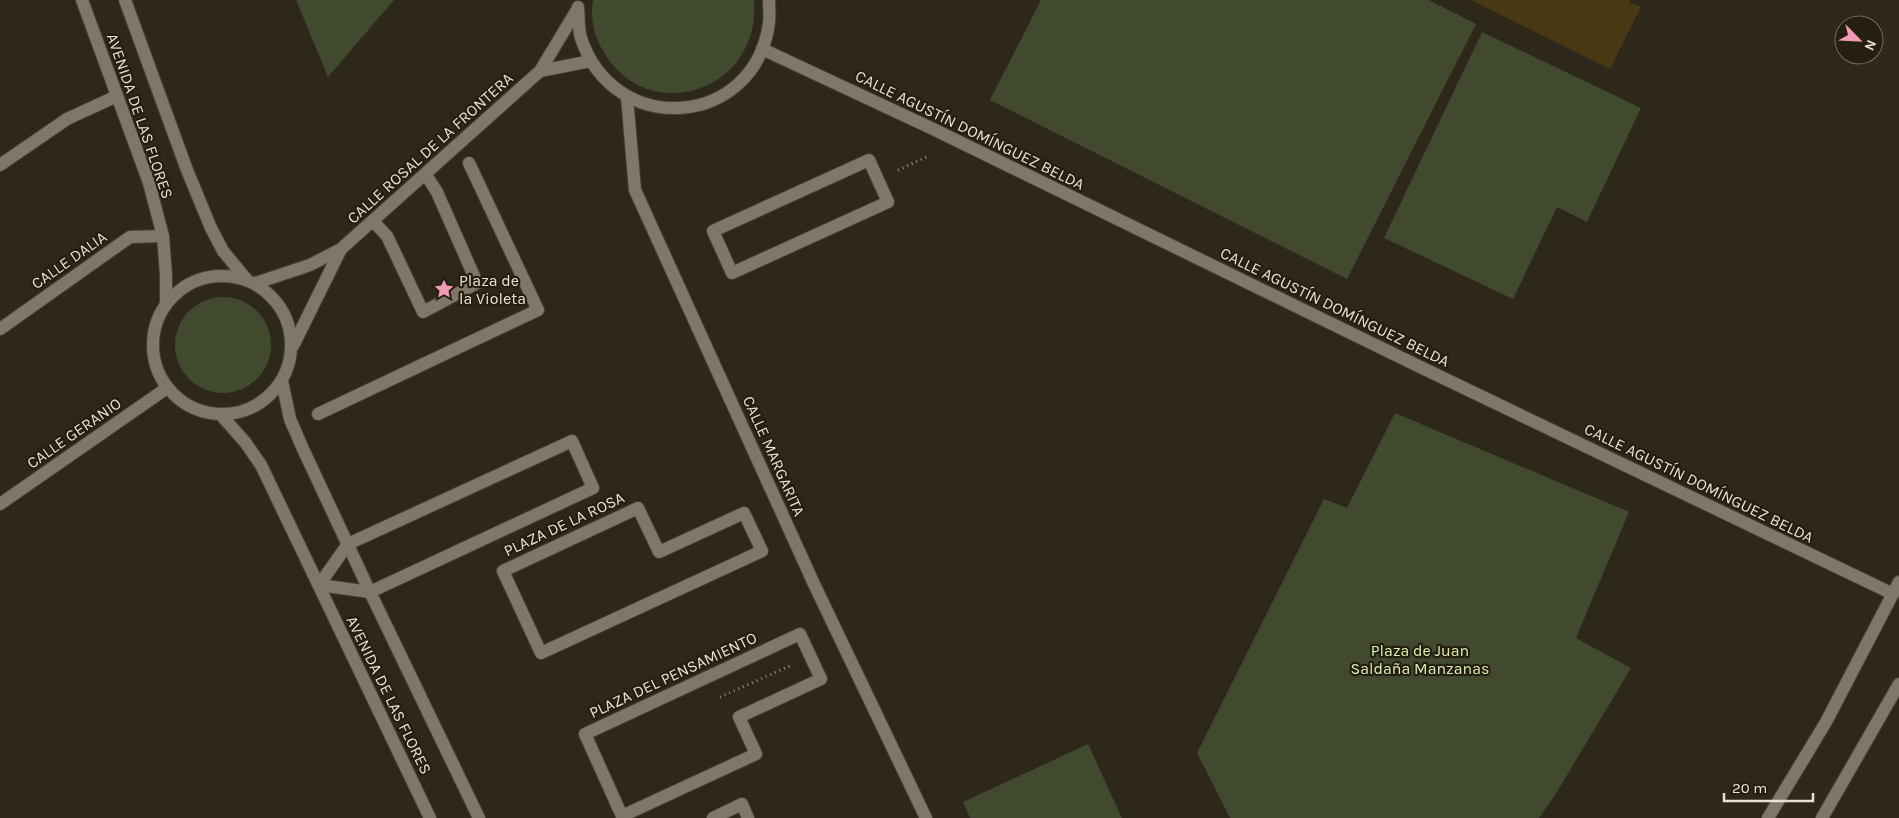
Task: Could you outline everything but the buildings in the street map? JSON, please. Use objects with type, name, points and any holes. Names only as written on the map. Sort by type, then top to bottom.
[{"type":"street","name":"AVENIDA DE LAS FLORES","points":[[82,0],[149,183],[163,236],[166,304]]},
{"type":"street","name":"AVENIDA DE LAS FLORES","points":[[125,0],[187,170],[211,228],[223,251],[252,281]]},
{"type":"street","points":[[579,4],[580,36],[591,61],[606,81],[627,97],[658,108],[682,109],[715,100],[742,80],[755,63],[762,49],[770,22],[768,0]]},
{"type":"street","name":"CALLE ROSAL DE LA FRONTERA","points":[[252,281],[310,265],[341,249],[426,175],[540,71],[579,4]]},
{"type":"street","name":"CALLE AGUSTÍN DOMÍNGUEZ BELDA","points":[[762,49],[931,128],[1395,354],[1896,588]]},
{"type":"street","points":[[540,71],[591,61]]},
{"type":"street","points":[[0,165],[67,119],[117,96]]},
{"type":"street","name":"CALLE MARGARITA","points":[[627,97],[637,196],[814,584],[926,818]]},
{"type":"street","points":[[869,160],[888,202],[732,273],[713,231],[869,160]]},
{"type":"street","points":[[318,414],[538,310],[469,164]]},
{"type":"street","points":[[374,221],[387,236],[423,312],[477,283],[437,192],[426,175]]},
{"type":"street","name":"CALLE DALIA","points":[[0,329],[130,237],[163,236]]},
{"type":"street","name":"CALLE ROSAL DE LA FRONTERA","points":[[292,346],[341,249]]},
{"type":"street","points":[[225,275],[252,281],[275,299],[288,321],[292,346],[290,364],[282,380],[267,399],[246,411],[222,415],[206,414],[191,408],[167,388],[158,372],[153,355],[153,338],[158,320],[166,304],[182,288],[202,278],[225,275]]},
{"type":"street","name":"AVENIDA DE LAS FLORES","points":[[282,380],[290,419],[370,592],[479,818]]},
{"type":"street","name":"CALLE GERANIO","points":[[0,504],[167,388]]},
{"type":"street","name":"AVENIDA DE LAS FLORES","points":[[222,415],[245,442],[261,466],[430,818]]},
{"type":"street","name":"PLAZA DE LA ROSA","points":[[348,544],[572,441],[593,488],[370,592]]},
{"type":"street","name":"PLAZA DE LA ROSA","points":[[638,508],[659,552],[744,513],[762,551],[541,654],[503,571],[638,508]]},
{"type":"street","points":[[318,585],[348,544]]},
{"type":"street","name":"AVENIDA DE LAS FLORES","points":[[318,585],[370,592]]},
{"type":"street","points":[[1768,818],[1826,722],[1896,588]]},
{"type":"street","name":"PLAZA DEL PENSAMIENTO","points":[[800,634],[821,678],[739,717],[756,754],[622,816],[585,734],[800,634]]},
{"type":"street","points":[[1822,818],[1899,684]]},
{"type":"street","points":[[713,818],[742,804],[748,818]]},
{"type":"green space","points":[[296,0],[394,0],[328,77]]},
{"type":"green space","points":[[593,0],[754,0],[752,32],[740,57],[722,77],[698,89],[673,93],[647,89],[623,75],[603,51],[594,27]]},
{"type":"green space","points":[[1041,0],[1429,0],[1476,24],[1347,279],[990,100]]},
{"type":"green space","points":[[1482,32],[1641,108],[1587,222],[1557,207],[1513,299],[1384,238]]},
{"type":"green space","points":[[223,297],[241,301],[257,311],[267,327],[271,345],[267,363],[257,379],[241,389],[223,393],[205,389],[189,379],[179,363],[175,345],[179,327],[189,311],[205,301]]},
{"type":"green space","name":"Plaza de Juan Saldaña Manzanas","points":[[1395,413],[1629,512],[1576,638],[1631,668],[1557,792],[1539,818],[1230,818],[1197,753],[1324,499],[1347,508]]},
{"type":"green space","points":[[1088,744],[1122,818],[970,818],[963,802]]},
{"type":"place","name":"Plaza de la Violeta","points":[[444,289]]}]
